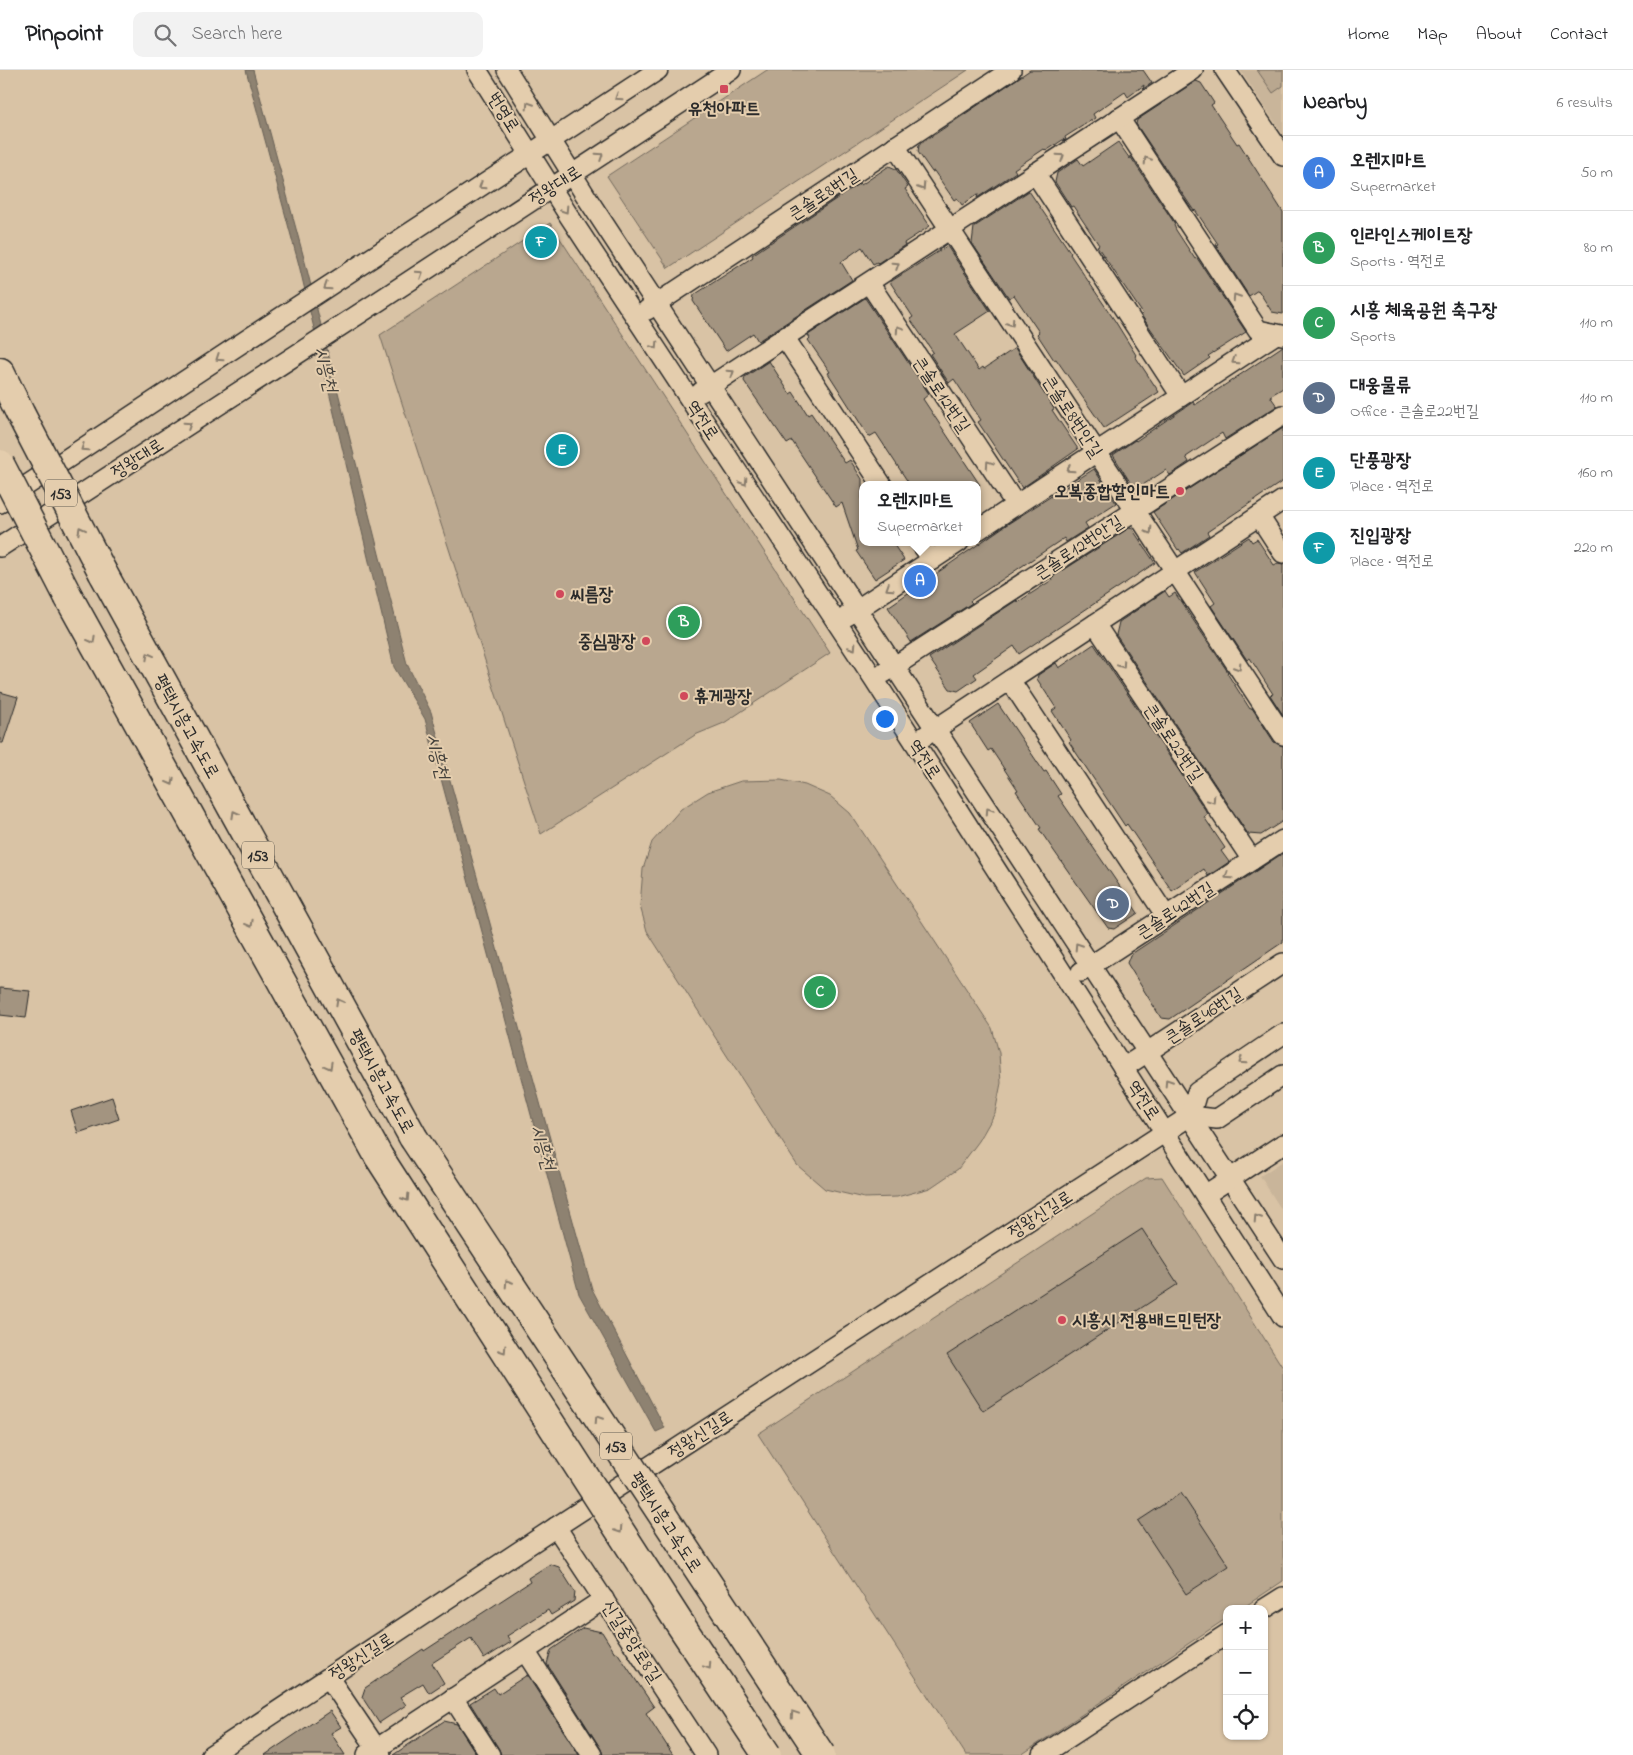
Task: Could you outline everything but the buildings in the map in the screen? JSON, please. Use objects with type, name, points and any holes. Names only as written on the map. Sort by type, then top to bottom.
[{"type":"highway","name":"평택시흥고속도로","points":[[0,372],[103,573],[412,1137],[821,1755]]},
{"type":"highway","name":"153","points":[[0,464],[69,598],[379,1157],[672,1613],[767,1755]]},
{"type":"street","name":"번영로","points":[[477,70],[530,154]]},
{"type":"street","name":"번영로","points":[[507,70],[552,140]]},
{"type":"street","points":[[0,504],[260,330],[658,70]]},
{"type":"street","name":"정왕대로","points":[[0,547],[380,301],[731,70]]},
{"type":"street","name":"큰솔로8번길","points":[[636,317],[1011,70]]},
{"type":"street","points":[[690,400],[1193,70]]},
{"type":"street","points":[[1225,70],[1283,156]]},
{"type":"street","points":[[1119,118],[1258,330],[1280,334]]},
{"type":"street","name":"역전로","points":[[552,140],[572,175],[656,304],[1283,1259]]},
{"type":"street","name":"큰솔로8번안길","points":[[895,146],[1283,735]]},
{"type":"street","name":"역전로","points":[[530,154],[837,622],[1283,1317]]},
{"type":"street","points":[[1035,173],[1181,396]]},
{"type":"street","name":"큰솔로12번길","points":[[869,283],[1016,505]]},
{"type":"street","points":[[981,528],[1181,396],[1280,334]]},
{"type":"street","points":[[785,338],[879,481]]},
{"type":"street","name":"큰솔로12번안길","points":[[874,680],[1283,415]]},
{"type":"street","points":[[915,743],[1283,500]]},
{"type":"street","points":[[1259,516],[1283,553]]},
{"type":"street","points":[[923,546],[932,560]]},
{"type":"street","points":[[837,622],[953,546]]},
{"type":"street","name":"큰솔로22번길","points":[[1095,624],[1252,860]]},
{"type":"street","points":[[1010,680],[1166,916]]},
{"type":"street","name":"큰솔로42번길","points":[[1068,981],[1283,840]]},
{"type":"street","name":"큰솔로46번길","points":[[1123,1068],[1283,963]]},
{"type":"street","points":[[1283,1034],[1197,1092],[1190,1116],[1217,1119],[1283,1075]]},
{"type":"street","name":"정왕신길로","points":[[211,1755],[556,1527],[1190,1116]]},
{"type":"street","points":[[1205,1195],[1283,1144]]},
{"type":"street","name":"신길중앙로8길","points":[[556,1527],[706,1755]]},
{"type":"street","points":[[1268,1606],[1283,1597]]},
{"type":"street","points":[[329,1678],[375,1753],[452,1698],[604,1599]]},
{"type":"street","points":[[1042,1755],[1223,1637]]},
{"type":"street","points":[[524,1651],[592,1755]]},
{"type":"street","points":[[452,1698],[490,1755]]},
{"type":"shaded area","points":[[767,70],[968,70],[668,268],[607,176]]},
{"type":"shaded area","points":[[1240,70],[1283,70],[1283,134]]},
{"type":"shaded area","points":[[1257,70],[1283,70],[1283,86],[1273,93]]},
{"type":"shaded area","points":[[550,223],[830,653],[724,723],[695,735],[541,834],[380,335]]},
{"type":"shaded area","points":[[781,780],[805,785],[830,796],[850,813],[992,1028],[999,1053],[1001,1083],[995,1113],[979,1141],[958,1169],[930,1188],[897,1197],[864,1198],[825,1189],[797,1165],[647,931],[640,906],[643,869],[652,842],[681,809],[708,792],[741,781]]},
{"type":"shaded area","points":[[1283,1161],[1283,1212],[1260,1176]]},
{"type":"shaded area","points":[[1162,1177],[1283,1368],[1283,1581],[1247,1605],[1223,1605],[1223,1621],[1021,1755],[966,1755],[758,1434],[1146,1178]]},
{"type":"water","name":"시흥천","points":[[246,70],[253,70],[305,262],[407,664],[431,712],[592,1289],[665,1428],[656,1432],[579,1294],[425,719],[394,667],[299,265]]},
{"type":"place","name":"유천아파트","points":[[724,89]]},
{"type":"place","name":"진입광장","points":[[541,242]]},
{"type":"place","name":"단풍광장","points":[[562,450]]},
{"type":"place","name":"오복종합할인마트","points":[[1180,491]]},
{"type":"place","name":"오렌지마트","points":[[920,581]]},
{"type":"place","name":"씨름장","points":[[560,594]]},
{"type":"place","name":"인라인스케이트장","points":[[684,622]]},
{"type":"place","name":"중심광장","points":[[646,641]]},
{"type":"place","name":"휴게광장","points":[[684,696]]},
{"type":"place","name":"대웅물류","points":[[1113,904]]},
{"type":"place","name":"시흥 체육공원 축구장","points":[[820,992]]},
{"type":"place","name":"시흥시 전용배드민턴장","points":[[1062,1320]]}]
